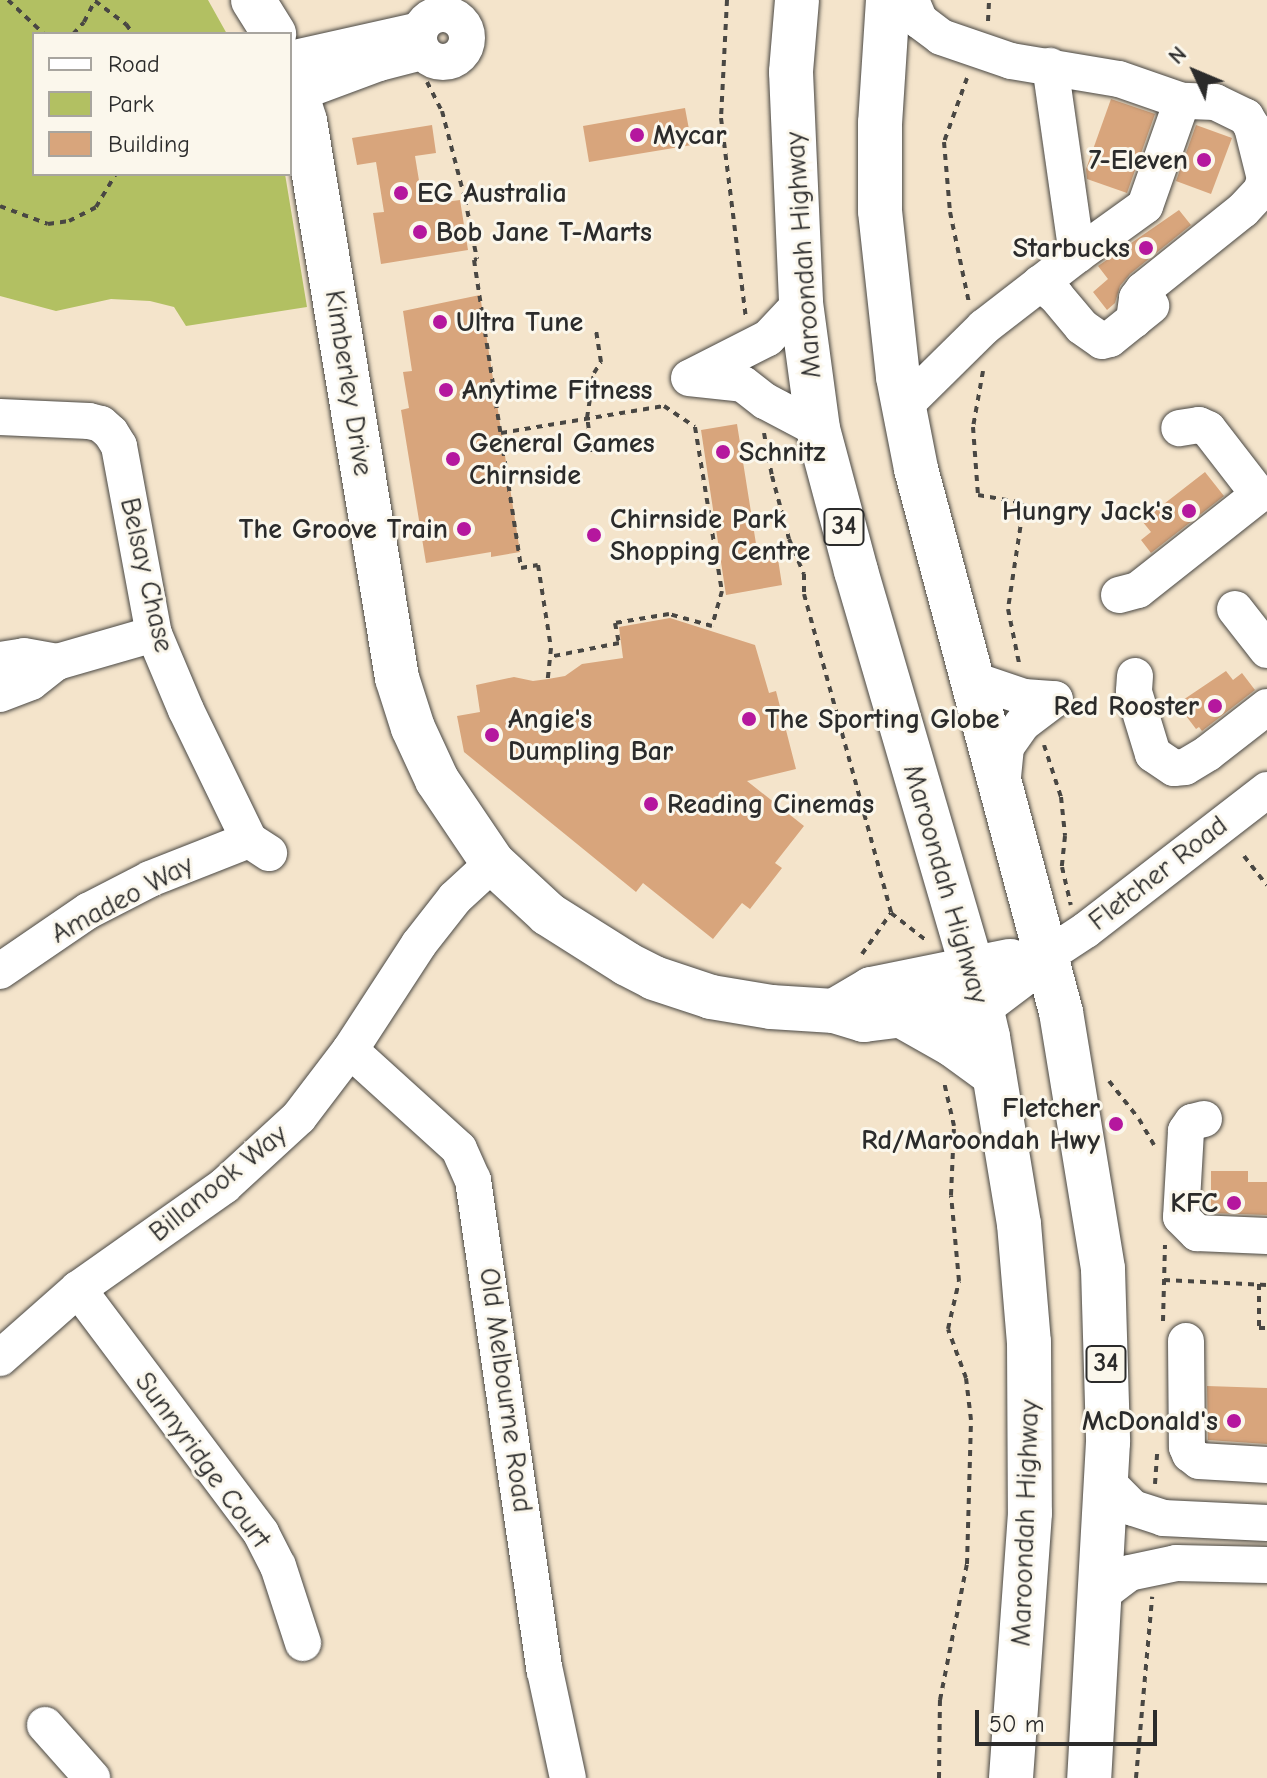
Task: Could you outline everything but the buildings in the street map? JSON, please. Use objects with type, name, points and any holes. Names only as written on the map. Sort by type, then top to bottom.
[{"type":"main road","points":[[253,0],[273,32]]},
{"type":"main road","name":"Maroondah Highway","points":[[797,0],[791,72],[801,303],[818,429],[962,983],[994,1075],[1019,1224],[1029,1342],[1030,1513],[1011,1778]]},
{"type":"main road","name":"34","points":[[888,0],[880,123],[880,211],[888,300],[905,405],[916,469],[1001,790],[1062,945],[1072,1071],[1103,1269],[1106,1481],[1089,1778]]},
{"type":"main road","name":"Kimberley Drive","points":[[292,75],[305,121],[334,284],[397,678],[413,728],[437,780],[493,863],[548,914],[654,978],[711,997],[771,1007],[834,1011],[864,1020],[902,1016],[962,983],[1062,945]]},
{"type":"main road","name":"Kimberley Drive","points":[[834,1011],[871,989],[962,983]]},
{"type":"main road","points":[[902,1016],[994,1075]]},
{"type":"street","points":[[776,0],[791,72]]},
{"type":"street","points":[[911,0],[920,21],[930,30],[980,51],[1011,61],[1119,79],[1182,101],[1215,102],[1246,117],[1252,127],[1266,184],[1243,210],[1143,290],[1137,298],[1134,320]]},
{"type":"street","points":[[292,75],[425,30]]},
{"type":"street","points":[[1050,66],[1077,255]]},
{"type":"street","points":[[905,405],[984,327],[1145,206],[1182,101]]},
{"type":"street","points":[[1040,283],[1056,296],[1082,327],[1102,341],[1134,320],[1267,216]]},
{"type":"street","points":[[801,303],[768,338],[750,350],[689,378],[743,384],[757,391],[765,401],[818,429]]},
{"type":"street","name":"Belsay Chase","points":[[0,417],[89,421],[101,424],[111,433],[120,454],[154,634],[186,710],[259,846]]},
{"type":"street","points":[[1119,595],[1138,590],[1257,496],[1208,429],[1199,425],[1179,428]]},
{"type":"street","points":[[1235,609],[1267,650]]},
{"type":"street","points":[[0,694],[31,682],[57,662],[154,634]]},
{"type":"street","points":[[0,660],[24,656],[57,662]]},
{"type":"street","points":[[1135,676],[1134,692],[1153,754],[1174,768],[1185,767],[1208,753],[1267,707]]},
{"type":"street","points":[[974,680],[1027,708],[1006,747],[1001,790]]},
{"type":"street","name":"Fletcher Road","points":[[1062,945],[1267,790]]},
{"type":"street","name":"Amadeo Way","points":[[0,971],[88,911],[150,879],[259,846]]},
{"type":"street","name":"Billanook Way","points":[[0,1358],[78,1289],[224,1186],[299,1117],[350,1050],[419,944],[455,898],[493,863]]},
{"type":"street","name":"Old Melbourne Road","points":[[350,1050],[459,1149],[473,1180],[545,1671],[568,1778]]},
{"type":"street","points":[[1204,1119],[1192,1122],[1186,1131],[1181,1217],[1197,1233],[1267,1236]]},
{"type":"street","name":"Sunnyridge Court","points":[[78,1289],[261,1533],[278,1566],[303,1643]]},
{"type":"street","points":[[1186,1341],[1187,1447],[1190,1454],[1199,1461],[1267,1465]]},
{"type":"street","points":[[1106,1481],[1133,1508],[1163,1518],[1267,1523]]},
{"type":"street","points":[[1100,1595],[1129,1573],[1176,1563],[1267,1565]]},
{"type":"street","points":[[45,1725],[92,1778]]},
{"type":"path","points":[[8,0],[42,32]]},
{"type":"path","points":[[75,32],[84,22],[95,0],[132,32]]},
{"type":"path","points":[[727,0],[721,118],[750,350]]},
{"type":"path","points":[[425,30],[402,75],[420,77],[436,93],[458,163],[477,259],[474,260],[521,568],[538,565],[549,657],[548,679]]},
{"type":"path","points":[[980,51],[960,91],[944,142],[950,212],[972,315],[984,327]]},
{"type":"path","points":[[0,206],[48,224],[69,221],[96,207],[115,176]]},
{"type":"path","points":[[592,452],[587,418],[594,373],[601,362],[596,329]]},
{"type":"path","points":[[985,363],[973,427],[978,495],[1024,503],[1012,577],[1010,625],[1027,708],[1061,797],[1065,836],[1062,945]]},
{"type":"path","points":[[757,391],[772,476],[789,539],[804,574],[804,594],[891,913],[926,939],[962,983]]},
{"type":"path","points":[[501,433],[664,406],[695,427],[722,591],[712,626],[669,614],[615,623],[619,643],[549,657]]},
{"type":"path","points":[[1244,856],[1267,885]]},
{"type":"path","points":[[862,954],[891,913]]},
{"type":"path","points":[[939,1038],[929,1054],[949,1090],[954,1126],[951,1195],[959,1281],[948,1329],[966,1378],[971,1420],[967,1564],[940,1700],[939,1778]]},
{"type":"path","points":[[1164,1280],[1267,1285]]},
{"type":"path","points":[[1259,1284],[1259,1328],[1267,1328]]},
{"type":"green space","points":[[0,0],[208,0],[226,32],[32,32],[32,176],[285,176],[307,307],[186,326],[174,307],[150,301],[111,299],[56,311],[0,296]]},
{"type":"place","name":"Mycar","points":[[637,135]]},
{"type":"place","name":"7-Eleven","points":[[1204,160]]},
{"type":"place","name":"EG Australia","points":[[401,193]]},
{"type":"place","name":"Bob Jane T-Marts","points":[[420,232]]},
{"type":"place","name":"Starbucks","points":[[1146,248]]},
{"type":"place","name":"Ultra Tune","points":[[440,322]]},
{"type":"place","name":"Anytime Fitness","points":[[446,390]]},
{"type":"place","name":"Schnitz","points":[[723,452]]},
{"type":"place","name":"General Games Chirnside","points":[[453,459]]},
{"type":"place","name":"Hungry Jack's","points":[[1189,511]]},
{"type":"place","name":"The Groove Train","points":[[464,529]]},
{"type":"place","name":"Chirnside Park Shopping Centre","points":[[594,535]]},
{"type":"place","name":"Red Rooster","points":[[1215,706]]},
{"type":"place","name":"The Sporting Globe","points":[[749,719]]},
{"type":"place","name":"Angie's Dumpling Bar","points":[[492,735]]},
{"type":"place","name":"Reading Cinemas","points":[[651,804]]},
{"type":"place","name":"Fletcher Rd/Maroondah Hwy","points":[[1116,1124]]},
{"type":"place","name":"KFC","points":[[1234,1203]]},
{"type":"place","name":"McDonald's","points":[[1234,1421]]}]
